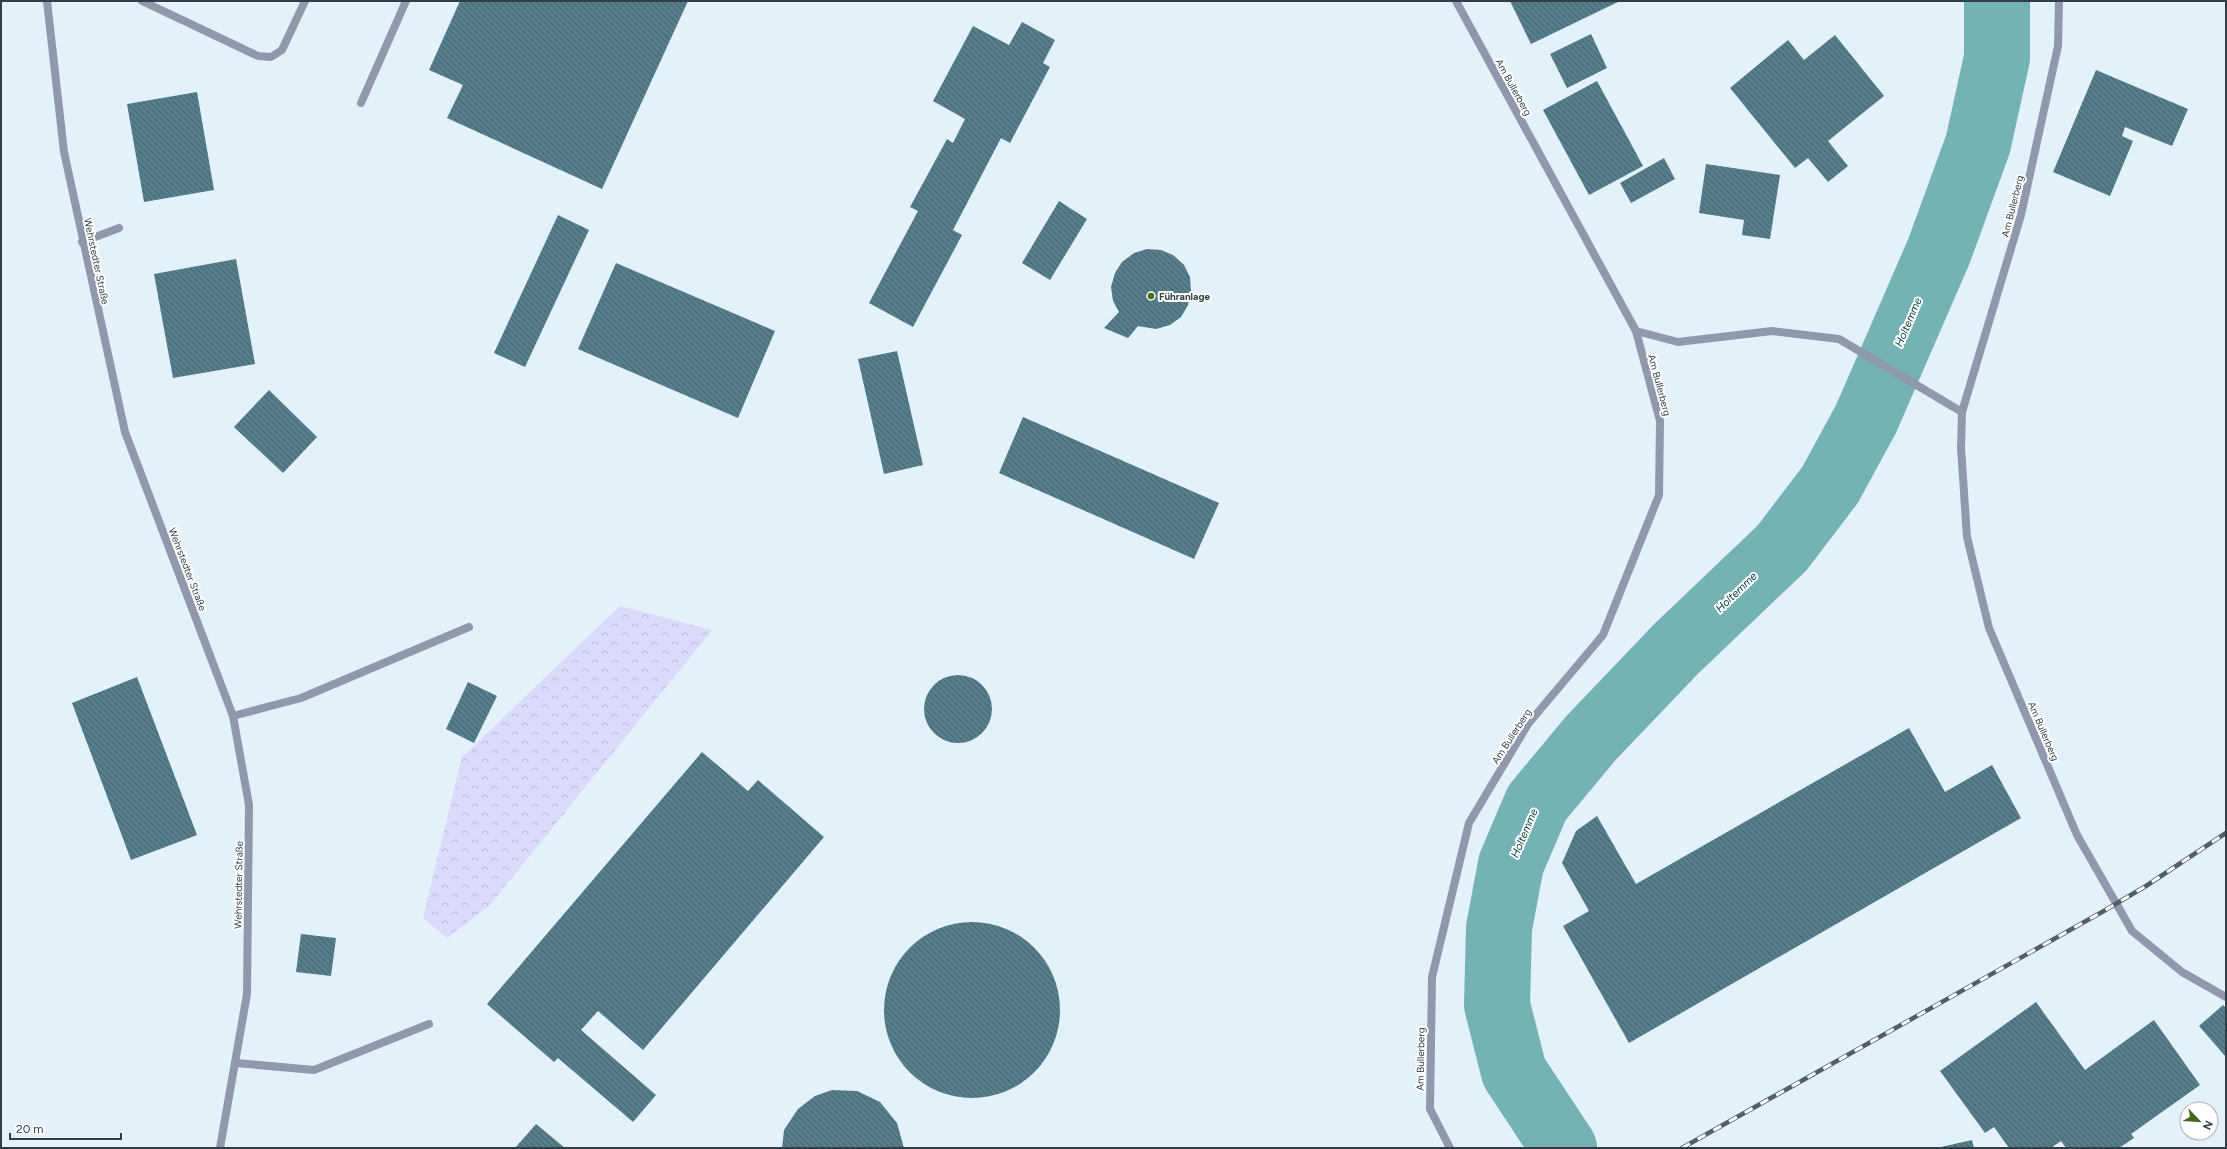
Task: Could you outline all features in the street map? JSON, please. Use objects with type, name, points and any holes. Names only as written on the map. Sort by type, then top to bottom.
[{"type":"street","name":"Wehrstedter Straße","points":[[47,1],[64,152],[82,242],[124,432],[233,716],[249,805],[247,994],[220,1148]]},
{"type":"street","points":[[142,1],[258,56],[272,57],[282,50],[305,1]]},
{"type":"street","points":[[362,103],[406,1]]},
{"type":"street","name":"Am Bullerberg","points":[[1450,1148],[1430,1109],[1432,977],[1469,823],[1528,724],[1603,635],[1659,495],[1660,421],[1636,331],[1456,1]]},
{"type":"street","name":"Am Bullerberg","points":[[2059,1],[2058,46],[2021,215],[1962,412],[1961,448],[1967,537],[1989,628],[2077,835],[2132,931],[2182,972],[2226,997]]},
{"type":"street","points":[[82,242],[119,228]]},
{"type":"street","points":[[1636,331],[1678,342],[1772,330],[1839,339],[1933,393],[1962,412]]},
{"type":"street","points":[[233,716],[300,698],[468,627]]},
{"type":"street","points":[[236,1063],[314,1070],[429,1024]]},
{"type":"green space","points":[[620,606],[712,630],[490,905],[447,938],[423,918],[462,757]]},
{"type":"building","points":[[460,1],[688,1],[602,189],[447,118],[463,85],[429,70]]},
{"type":"building","points":[[1510,1],[1620,1],[1531,44]]},
{"type":"building","points":[[1022,22],[1055,40],[1043,63],[1050,67],[1010,143],[1001,138],[953,230],[962,235],[913,327],[869,303],[918,211],[910,207],[947,139],[953,143],[965,119],[933,101],[973,26],[1009,45]]},
{"type":"building","points":[[1591,34],[1607,68],[1567,88],[1550,54]]},
{"type":"building","points":[[1835,35],[1884,96],[1828,141],[1848,166],[1828,182],[1808,158],[1795,168],[1730,88],[1788,40],[1804,60]]},
{"type":"building","points":[[2096,70],[2188,109],[2172,146],[2125,127],[2122,136],[2133,141],[2110,196],[2053,172]]},
{"type":"building","points":[[1597,81],[1643,166],[1589,195],[1543,110]]},
{"type":"building","points":[[197,92],[214,190],[144,202],[127,104]]},
{"type":"building","points":[[1664,158],[1675,179],[1631,203],[1620,183]]},
{"type":"building","points":[[1706,164],[1780,175],[1770,239],[1742,235],[1744,220],[1699,213]]},
{"type":"building","points":[[1059,201],[1087,219],[1050,280],[1022,263]]},
{"type":"building","points":[[558,215],[589,230],[525,367],[494,353]]},
{"type":"building","name":"Führanlage","points":[[1147,249],[1161,250],[1173,255],[1184,265],[1190,277],[1191,291],[1188,305],[1181,317],[1170,325],[1156,329],[1138,326],[1128,338],[1104,328],[1119,312],[1113,301],[1111,287],[1115,273],[1122,262],[1134,253]]},
{"type":"building","points":[[236,259],[255,364],[173,378],[154,274]]},
{"type":"building","points":[[616,263],[775,331],[738,418],[578,349]]},
{"type":"building","points":[[897,351],[923,465],[884,474],[858,359]]},
{"type":"building","points":[[269,390],[317,437],[283,473],[234,427]]},
{"type":"building","points":[[1023,417],[1219,503],[1194,559],[999,473]]},
{"type":"building","points":[[951,675],[965,675],[977,681],[986,690],[992,702],[990,722],[982,733],[971,741],[965,743],[951,743],[945,741],[934,733],[926,722],[924,716],[924,702],[926,696],[934,685],[945,677]]},
{"type":"building","points":[[137,677],[197,835],[131,860],[72,703]]},
{"type":"building","points":[[468,682],[497,696],[474,743],[446,729]]},
{"type":"building","points":[[1909,728],[1945,792],[1992,765],[2021,818],[1629,1043],[1563,926],[1589,911],[1562,863],[1576,831],[1597,816],[1636,884]]},
{"type":"building","points":[[702,752],[748,791],[758,780],[824,837],[643,1050],[598,1011],[581,1030],[656,1095],[633,1122],[558,1058],[554,1062],[487,1004]]},
{"type":"building","points":[[972,922],[989,924],[1005,929],[1028,942],[1040,954],[1045,961],[1056,985],[1060,1010],[1058,1027],[1053,1043],[1040,1066],[1028,1078],[1021,1083],[997,1094],[972,1098],[955,1096],[939,1091],[916,1078],[904,1066],[899,1059],[888,1035],[884,1010],[886,993],[891,977],[904,954],[916,942],[923,937],[947,926]]},
{"type":"building","points":[[301,934],[336,938],[331,976],[296,972]]},
{"type":"building","points":[[2036,1002],[2085,1070],[2154,1020],[2200,1085],[2131,1134],[2134,1138],[2119,1148],[2066,1148],[2061,1141],[2051,1148],[2009,1148],[1994,1127],[1985,1133],[1940,1071]]},
{"type":"building","points":[[2223,1005],[2226,1008],[2226,1057],[2199,1026]]},
{"type":"building","points":[[832,1090],[857,1091],[880,1102],[897,1123],[904,1148],[782,1148],[784,1130],[798,1109],[815,1096]]},
{"type":"building","points":[[536,1124],[565,1148],[515,1148]]},
{"type":"building","points":[[1972,1140],[1974,1148],[1941,1148],[1941,1147]]},
{"type":"waterway","name":"Holtemme","points":[[1564,1148],[1514,1072],[1497,1005],[1499,928],[1511,864],[1537,803],[1591,738],[1676,649],[1782,548],[1830,485],[1866,419],[1939,251],[1978,144],[1997,58],[1997,1]]},
{"type":"railway","points":[[1682,1148],[2102,912],[2146,886],[2226,833]]},
{"type":"place","name":"Führanlage","points":[[1151,296]]}]
